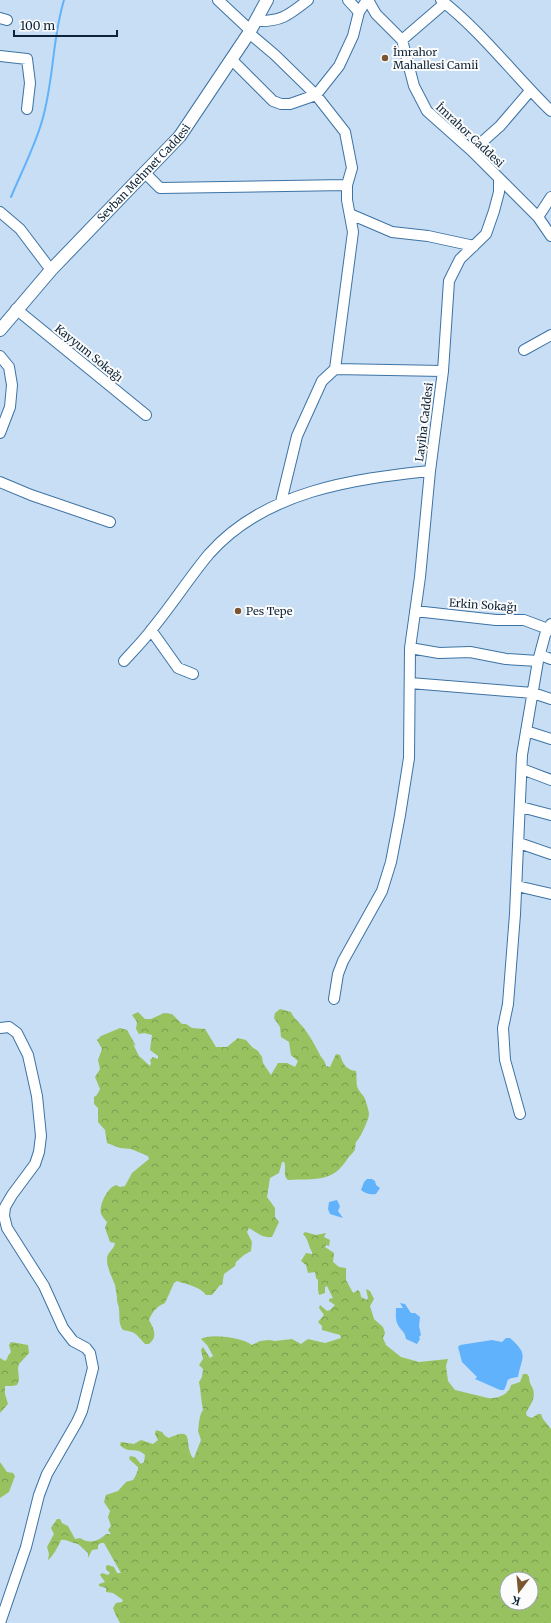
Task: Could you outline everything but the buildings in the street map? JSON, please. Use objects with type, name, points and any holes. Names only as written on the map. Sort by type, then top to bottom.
[{"type":"main road","name":"Sevban Mehmet Caddesi","points":[[0,330],[16,309],[51,270],[180,136],[252,28],[268,0]]},
{"type":"street","points":[[218,0],[252,28],[275,55],[316,95],[345,132],[352,168],[347,185],[347,200],[353,232],[335,369],[322,381],[297,436],[281,502]]},
{"type":"street","points":[[252,28],[287,16],[308,0]]},
{"type":"street","points":[[348,0],[359,12]]},
{"type":"street","points":[[231,59],[273,101],[282,104],[290,104],[316,95],[339,66],[353,36],[359,12],[368,0],[376,14],[402,40],[443,1],[551,111]]},
{"type":"street","name":"İmrahor Caddesi","points":[[402,40],[414,86],[427,111],[472,151],[538,217],[551,236]]},
{"type":"street","points":[[0,56],[27,59],[30,83],[27,109]]},
{"type":"street","points":[[472,151],[500,126],[530,91]]},
{"type":"street","points":[[144,172],[160,188],[347,185]]},
{"type":"street","name":"Layiha Caddesi","points":[[334,999],[338,974],[343,961],[382,891],[391,862],[409,758],[410,648],[442,371],[449,281],[460,259],[486,234],[499,192],[499,178]]},
{"type":"street","points":[[538,217],[551,197]]},
{"type":"street","points":[[0,212],[20,229],[51,270]]},
{"type":"street","points":[[350,214],[392,232],[428,236],[474,246]]},
{"type":"street","name":"Kayyum Sokağı","points":[[16,309],[146,415]]},
{"type":"street","points":[[524,350],[551,335]]},
{"type":"street","points":[[0,356],[9,367],[12,385],[10,407],[0,433]]},
{"type":"street","points":[[335,369],[442,371]]},
{"type":"street","points":[[124,661],[151,630],[210,554],[236,529],[281,502],[333,485],[382,476],[430,471]]},
{"type":"street","points":[[0,482],[31,495],[110,522]]},
{"type":"street","name":"Erkin Sokağı","points":[[415,612],[496,620],[524,620],[550,627]]},
{"type":"street","points":[[520,1114],[506,1060],[502,1034],[508,1004],[515,914],[520,843],[522,755],[539,658],[545,635],[550,627]]},
{"type":"street","points":[[151,630],[178,668],[193,674]]},
{"type":"street","points":[[410,648],[439,653],[470,652],[506,659],[551,659]]},
{"type":"street","points":[[410,683],[533,693],[551,699]]},
{"type":"street","points":[[526,731],[551,739]]},
{"type":"street","points":[[522,769],[551,780]]},
{"type":"street","points":[[521,807],[551,815]]},
{"type":"street","points":[[520,843],[551,854]]},
{"type":"street","points":[[517,886],[551,894]]},
{"type":"street","points":[[0,1028],[8,1027],[17,1033],[28,1055],[37,1096],[40,1124],[39,1146],[35,1164],[12,1195],[6,1207],[4,1216],[7,1228],[44,1286],[63,1328],[73,1341],[86,1348],[90,1353],[93,1368],[82,1411],[47,1474],[39,1495],[26,1546],[0,1623]]},
{"type":"green space","points":[[280,1009],[291,1012],[310,1037],[326,1066],[330,1067],[336,1054],[340,1055],[347,1068],[356,1071],[358,1088],[365,1099],[369,1117],[360,1137],[356,1142],[354,1152],[336,1172],[329,1176],[315,1179],[288,1180],[285,1176],[285,1164],[282,1162],[279,1173],[270,1178],[267,1197],[275,1208],[275,1217],[279,1222],[272,1237],[262,1236],[249,1228],[247,1232],[252,1242],[251,1251],[244,1255],[236,1262],[235,1266],[224,1274],[222,1285],[220,1285],[212,1295],[206,1295],[197,1288],[177,1281],[174,1283],[165,1303],[159,1306],[150,1317],[149,1320],[154,1330],[154,1339],[149,1344],[145,1344],[136,1334],[123,1330],[120,1325],[115,1285],[107,1262],[108,1255],[115,1243],[110,1242],[105,1228],[107,1222],[101,1214],[101,1206],[104,1197],[113,1187],[116,1185],[120,1187],[125,1186],[132,1173],[149,1159],[148,1156],[131,1149],[120,1148],[107,1143],[105,1130],[98,1122],[98,1108],[94,1104],[94,1097],[100,1089],[95,1077],[100,1069],[98,1060],[102,1049],[97,1040],[101,1036],[120,1028],[127,1030],[136,1046],[133,1044],[139,1056],[150,1066],[150,1060],[153,1057],[158,1059],[158,1056],[150,1050],[152,1035],[144,1033],[139,1034],[136,1029],[137,1022],[132,1015],[138,1012],[145,1019],[151,1019],[164,1013],[172,1014],[182,1024],[186,1024],[192,1028],[205,1029],[216,1047],[227,1047],[238,1038],[246,1040],[258,1051],[262,1057],[263,1063],[271,1075],[278,1063],[287,1063],[295,1067],[298,1061],[291,1055],[289,1042],[281,1037],[280,1027],[274,1018],[275,1013]]},
{"type":"green space","points":[[305,1232],[316,1235],[326,1233],[324,1237],[330,1240],[329,1246],[326,1245],[325,1247],[334,1253],[333,1262],[339,1267],[346,1268],[346,1280],[353,1293],[358,1290],[361,1297],[367,1300],[366,1289],[370,1291],[374,1299],[370,1306],[374,1319],[383,1327],[385,1333],[383,1338],[386,1345],[401,1357],[419,1362],[448,1359],[446,1366],[448,1381],[455,1390],[488,1398],[495,1398],[505,1394],[511,1385],[520,1382],[523,1374],[527,1374],[529,1377],[534,1396],[526,1413],[527,1416],[532,1418],[538,1414],[541,1414],[551,1429],[551,1623],[120,1623],[113,1608],[116,1603],[122,1602],[123,1600],[113,1593],[106,1592],[106,1588],[99,1586],[99,1584],[105,1582],[100,1575],[102,1573],[108,1575],[110,1573],[106,1569],[106,1566],[108,1565],[114,1567],[117,1573],[121,1573],[104,1543],[98,1545],[98,1549],[92,1550],[88,1558],[88,1553],[78,1544],[61,1540],[48,1560],[49,1554],[47,1547],[54,1534],[51,1528],[57,1519],[60,1519],[62,1523],[68,1526],[75,1539],[80,1538],[87,1541],[93,1541],[100,1539],[106,1534],[111,1534],[108,1530],[111,1526],[108,1517],[110,1511],[104,1502],[106,1495],[118,1491],[126,1482],[133,1480],[135,1477],[138,1467],[129,1459],[130,1456],[135,1457],[141,1464],[144,1462],[145,1455],[139,1451],[127,1450],[120,1445],[121,1442],[134,1444],[141,1440],[153,1444],[158,1440],[155,1434],[156,1430],[162,1432],[169,1438],[183,1434],[186,1435],[190,1453],[194,1458],[201,1440],[198,1431],[200,1417],[203,1410],[199,1382],[202,1377],[203,1369],[199,1365],[203,1359],[201,1350],[203,1347],[210,1358],[213,1356],[207,1345],[201,1339],[219,1336],[235,1338],[248,1342],[252,1345],[260,1341],[292,1339],[301,1344],[308,1339],[325,1343],[341,1338],[340,1335],[322,1330],[322,1326],[318,1322],[324,1315],[319,1308],[320,1305],[327,1311],[335,1305],[329,1301],[329,1299],[333,1298],[327,1286],[325,1287],[325,1293],[319,1295],[318,1280],[315,1272],[308,1273],[306,1265],[301,1261],[306,1253],[312,1254],[303,1234]]},
{"type":"green space","points":[[11,1342],[28,1345],[29,1353],[19,1364],[19,1380],[17,1385],[5,1386],[5,1394],[8,1404],[0,1413],[0,1358],[5,1361],[7,1359],[11,1352],[9,1345]]},
{"type":"green space","points":[[0,1462],[7,1472],[13,1473],[15,1476],[9,1492],[0,1498]]},
{"type":"water","points":[[367,1179],[372,1179],[375,1181],[376,1185],[380,1188],[376,1194],[368,1194],[361,1190]]},
{"type":"water","points":[[337,1200],[340,1206],[338,1211],[343,1218],[330,1214],[328,1209],[329,1202]]},
{"type":"water","points":[[400,1303],[405,1304],[411,1313],[415,1313],[420,1317],[419,1326],[421,1335],[417,1344],[406,1339],[405,1334],[397,1323],[396,1308],[403,1308]]},
{"type":"water","points":[[506,1338],[510,1338],[520,1348],[523,1356],[518,1377],[510,1378],[504,1390],[500,1390],[475,1379],[477,1377],[462,1362],[458,1347],[460,1345],[492,1340],[502,1342]]},
{"type":"waterway","points":[[11,197],[32,150],[42,121],[49,91],[57,30],[64,0]]},
{"type":"place","name":"İmrahor Mahallesi Camii","points":[[385,58]]},
{"type":"place","name":"Pes Tepe","points":[[238,611]]}]
